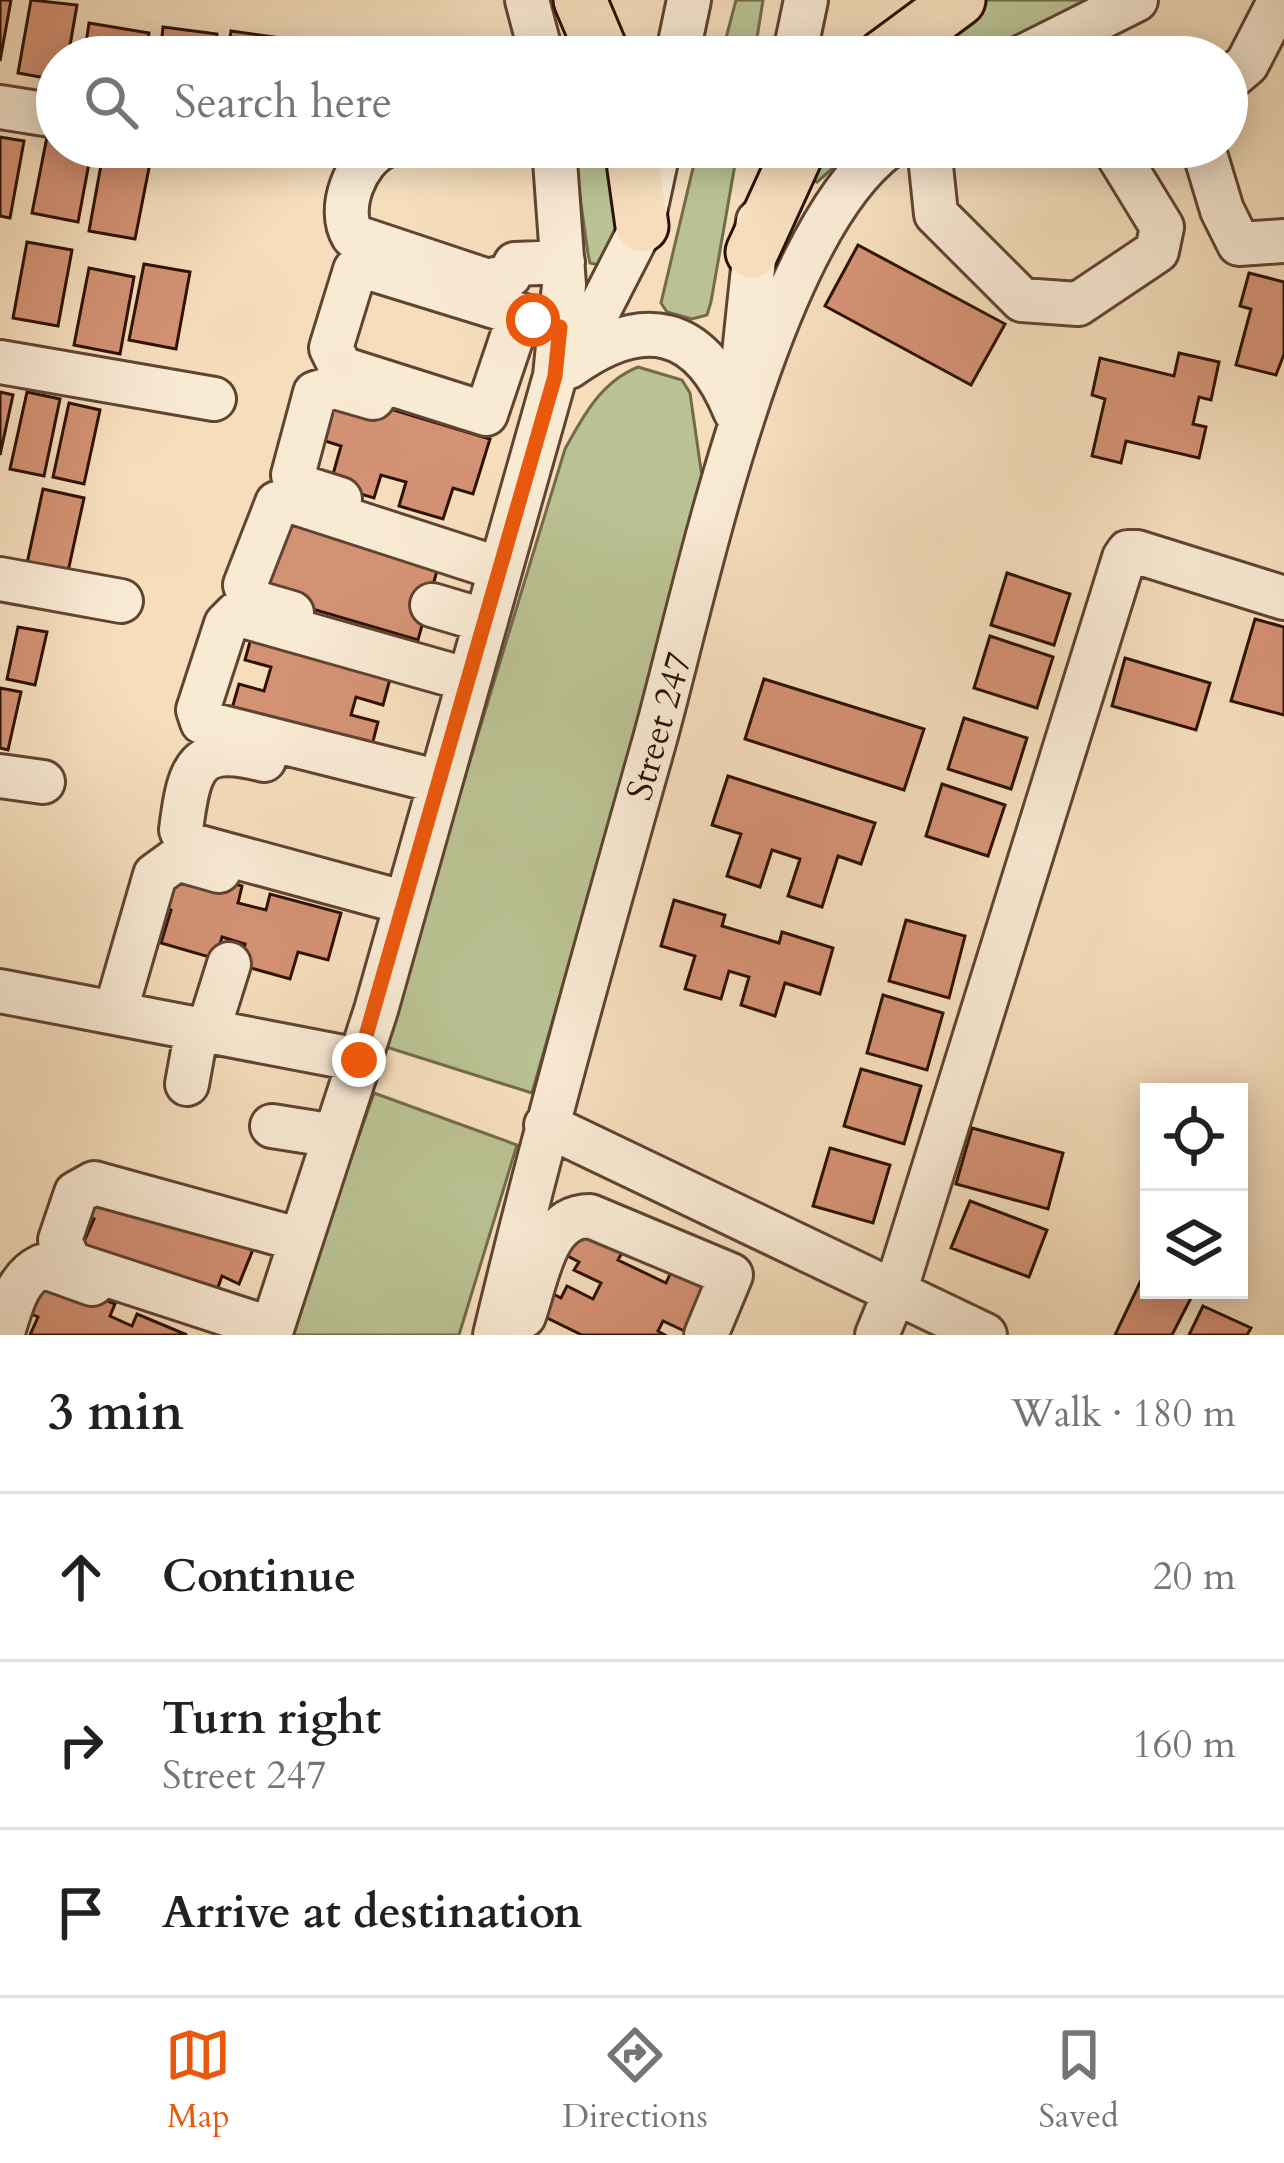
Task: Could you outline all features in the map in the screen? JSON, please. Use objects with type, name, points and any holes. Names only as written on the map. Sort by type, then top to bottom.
[{"type":"main road","points":[[580,0],[595,36]]},
{"type":"main road","points":[[910,36],[959,0]]},
{"type":"main road","points":[[634,168],[643,226]]},
{"type":"main road","points":[[752,252],[790,168]]},
{"type":"street","points":[[527,0],[536,36]]},
{"type":"street","points":[[681,36],[689,0]]},
{"type":"street","points":[[798,36],[806,0]]},
{"type":"street","points":[[1072,36],[1136,0]]},
{"type":"street","points":[[1248,62],[1280,0]]},
{"type":"street","points":[[0,107],[36,113]]},
{"type":"street","points":[[359,168],[349,211],[348,229],[353,236],[488,281],[509,275],[515,265],[563,262]]},
{"type":"street","points":[[258,1333],[301,1240],[359,1060],[555,376],[563,262],[556,168]]},
{"type":"street","points":[[555,376],[599,310],[643,226],[654,168]]},
{"type":"street","points":[[740,423],[752,252],[770,168]]},
{"type":"street","name":"Street 247","points":[[512,1329],[546,1125],[740,423],[803,262],[839,198],[868,168]]},
{"type":"street","points":[[931,168],[936,214],[1022,300],[1078,304],[1157,251],[1162,227],[1126,168]]},
{"type":"street","points":[[1209,168],[1239,244],[1284,241]]},
{"type":"street","points":[[519,316],[486,414],[341,368],[334,359],[332,348],[355,270],[375,270],[560,327]]},
{"type":"street","points":[[555,376],[601,344],[625,336],[646,333],[686,343],[719,371],[740,423]]},
{"type":"street","points":[[0,362],[214,399]]},
{"type":"street","points":[[503,559],[299,486],[293,460],[315,393],[335,387],[535,447]]},
{"type":"street","points":[[471,673],[251,601],[245,585],[277,502],[293,502],[503,559]]},
{"type":"street","points":[[877,1335],[896,1289],[1128,552],[1284,598]]},
{"type":"street","points":[[0,579],[121,602]]},
{"type":"street","points":[[432,605],[486,621]]},
{"type":"street","points":[[437,793],[202,722],[198,710],[226,624],[236,614],[471,673]]},
{"type":"street","points":[[403,913],[188,844],[181,830],[196,764],[209,754],[228,751],[437,793]]},
{"type":"street","points":[[0,776],[43,782]]},
{"type":"street","points":[[115,1013],[154,875],[177,859],[403,913]]},
{"type":"street","points":[[188,1084],[202,1030],[229,964]]},
{"type":"street","points":[[0,991],[359,1060]]},
{"type":"street","points":[[546,1125],[985,1335]]},
{"type":"street","points":[[272,1126],[334,1136]]},
{"type":"street","points":[[610,1225],[638,1168]]},
{"type":"street","points":[[258,1333],[70,1263],[60,1240],[76,1193],[94,1184],[301,1240]]},
{"type":"street","points":[[700,1263],[724,1209]]},
{"type":"street","points":[[512,1329],[556,1226],[570,1216],[610,1225],[731,1275],[706,1335]]},
{"type":"street","points":[[2,1335],[22,1278],[42,1266],[258,1333]]},
{"type":"green space","points":[[736,0],[763,0],[757,36],[727,36]]},
{"type":"green space","points":[[988,0],[1100,0],[1035,36],[931,36]]},
{"type":"green space","points":[[576,168],[615,168],[618,239],[600,265],[590,263]]},
{"type":"green space","points":[[693,168],[734,168],[707,315],[692,319],[667,312],[661,303]]},
{"type":"green space","points":[[814,168],[833,168],[817,182],[811,178]]},
{"type":"green space","points":[[638,367],[682,380],[690,393],[704,491],[532,1093],[383,1046],[565,449],[603,391]]},
{"type":"green space","points":[[374,1093],[517,1145],[459,1335],[289,1335]]},
{"type":"building","points":[[0,0],[11,0],[0,61]]},
{"type":"building","points":[[31,0],[77,5],[72,36],[36,36],[36,76],[18,73]]},
{"type":"building","points":[[89,23],[149,33],[148,36],[87,36]]},
{"type":"building","points":[[163,27],[217,34],[217,36],[162,36]]},
{"type":"building","points":[[231,31],[267,36],[230,36]]},
{"type":"building","points":[[0,137],[24,141],[10,218],[0,216]]},
{"type":"building","points":[[41,168],[88,168],[78,222],[32,213]]},
{"type":"building","points":[[100,168],[149,168],[135,239],[89,231]]},
{"type":"building","points":[[27,242],[72,250],[58,326],[13,318]]},
{"type":"building","points":[[858,245],[1005,324],[971,385],[825,306]]},
{"type":"building","points":[[144,264],[190,272],[176,349],[129,340]]},
{"type":"building","points":[[89,268],[134,277],[120,354],[74,345]]},
{"type":"building","points":[[1249,273],[1284,282],[1284,354],[1276,375],[1236,365],[1251,309],[1240,306]]},
{"type":"building","points":[[1179,353],[1219,362],[1211,400],[1199,397],[1193,424],[1206,427],[1199,458],[1126,441],[1121,463],[1092,456],[1105,399],[1092,395],[1100,358],[1174,376]]},
{"type":"building","points":[[0,392],[13,395],[0,455]]},
{"type":"building","points":[[27,392],[60,399],[44,476],[10,469]]},
{"type":"building","points":[[334,392],[490,439],[473,494],[453,488],[443,519],[399,506],[406,482],[381,475],[374,498],[330,485],[341,446],[319,439]]},
{"type":"building","points":[[69,403],[100,410],[84,484],[53,477]]},
{"type":"building","points":[[43,489],[84,498],[67,576],[26,568]]},
{"type":"building","points":[[286,509],[441,556],[418,640],[261,594]]},
{"type":"building","points":[[1007,573],[1070,594],[1054,645],[991,625]]},
{"type":"building","points":[[1255,619],[1284,627],[1284,715],[1231,701]]},
{"type":"building","points":[[18,627],[47,632],[35,685],[7,679]]},
{"type":"building","points":[[254,627],[394,664],[383,705],[356,697],[351,715],[378,722],[371,749],[231,712],[239,684],[264,691],[271,667],[245,660]]},
{"type":"building","points":[[990,636],[1053,657],[1037,708],[974,688]]},
{"type":"building","points":[[1125,658],[1210,683],[1196,730],[1112,706]]},
{"type":"building","points":[[764,679],[924,729],[904,790],[745,739]]},
{"type":"building","points":[[0,688],[21,692],[8,750],[0,748]]},
{"type":"building","points":[[964,718],[1027,738],[1011,789],[948,769]]},
{"type":"building","points":[[728,776],[875,823],[861,864],[838,856],[822,907],[788,896],[800,859],[772,850],[760,887],[727,876],[741,834],[712,825]]},
{"type":"building","points":[[942,784],[1005,805],[988,856],[926,836]]},
{"type":"building","points":[[175,867],[242,886],[238,903],[266,910],[270,894],[341,913],[328,960],[298,952],[290,979],[240,965],[245,944],[222,937],[216,959],[161,943],[171,910],[163,908]]},
{"type":"building","points":[[674,900],[725,915],[722,926],[779,943],[782,932],[833,948],[820,994],[785,983],[775,1016],[741,1005],[749,977],[729,971],[721,999],[685,989],[695,956],[661,946]]},
{"type":"building","points":[[906,920],[965,936],[949,998],[889,981]]},
{"type":"building","points":[[883,995],[943,1013],[927,1070],[867,1053]]},
{"type":"building","points":[[861,1069],[921,1086],[904,1144],[844,1126]]},
{"type":"building","points":[[972,1128],[1063,1153],[1048,1209],[956,1184]]},
{"type":"building","points":[[830,1148],[890,1165],[873,1223],[813,1206]]},
{"type":"building","points":[[87,1193],[256,1242],[239,1284],[222,1276],[213,1301],[148,1266],[142,1279],[79,1253],[94,1219],[78,1212]]},
{"type":"building","points":[[970,1201],[1047,1230],[1029,1277],[951,1248]]},
{"type":"building","points":[[575,1225],[624,1249],[618,1260],[666,1283],[671,1272],[716,1294],[693,1335],[663,1321],[658,1331],[665,1335],[582,1335],[533,1311],[544,1289],[561,1298],[567,1286],[593,1299],[601,1283],[574,1270],[579,1262],[562,1253]]},
{"type":"building","points":[[38,1271],[115,1304],[110,1316],[132,1326],[137,1314],[187,1335],[30,1335],[38,1317],[22,1310]]},
{"type":"building","points":[[1140,1282],[1140,1299],[1190,1299],[1172,1335],[1115,1335]]},
{"type":"building","points":[[1203,1306],[1251,1328],[1247,1335],[1189,1335]]},
{"type":"route","points":[[359,1060],[555,376],[560,327],[533,320]]}]
